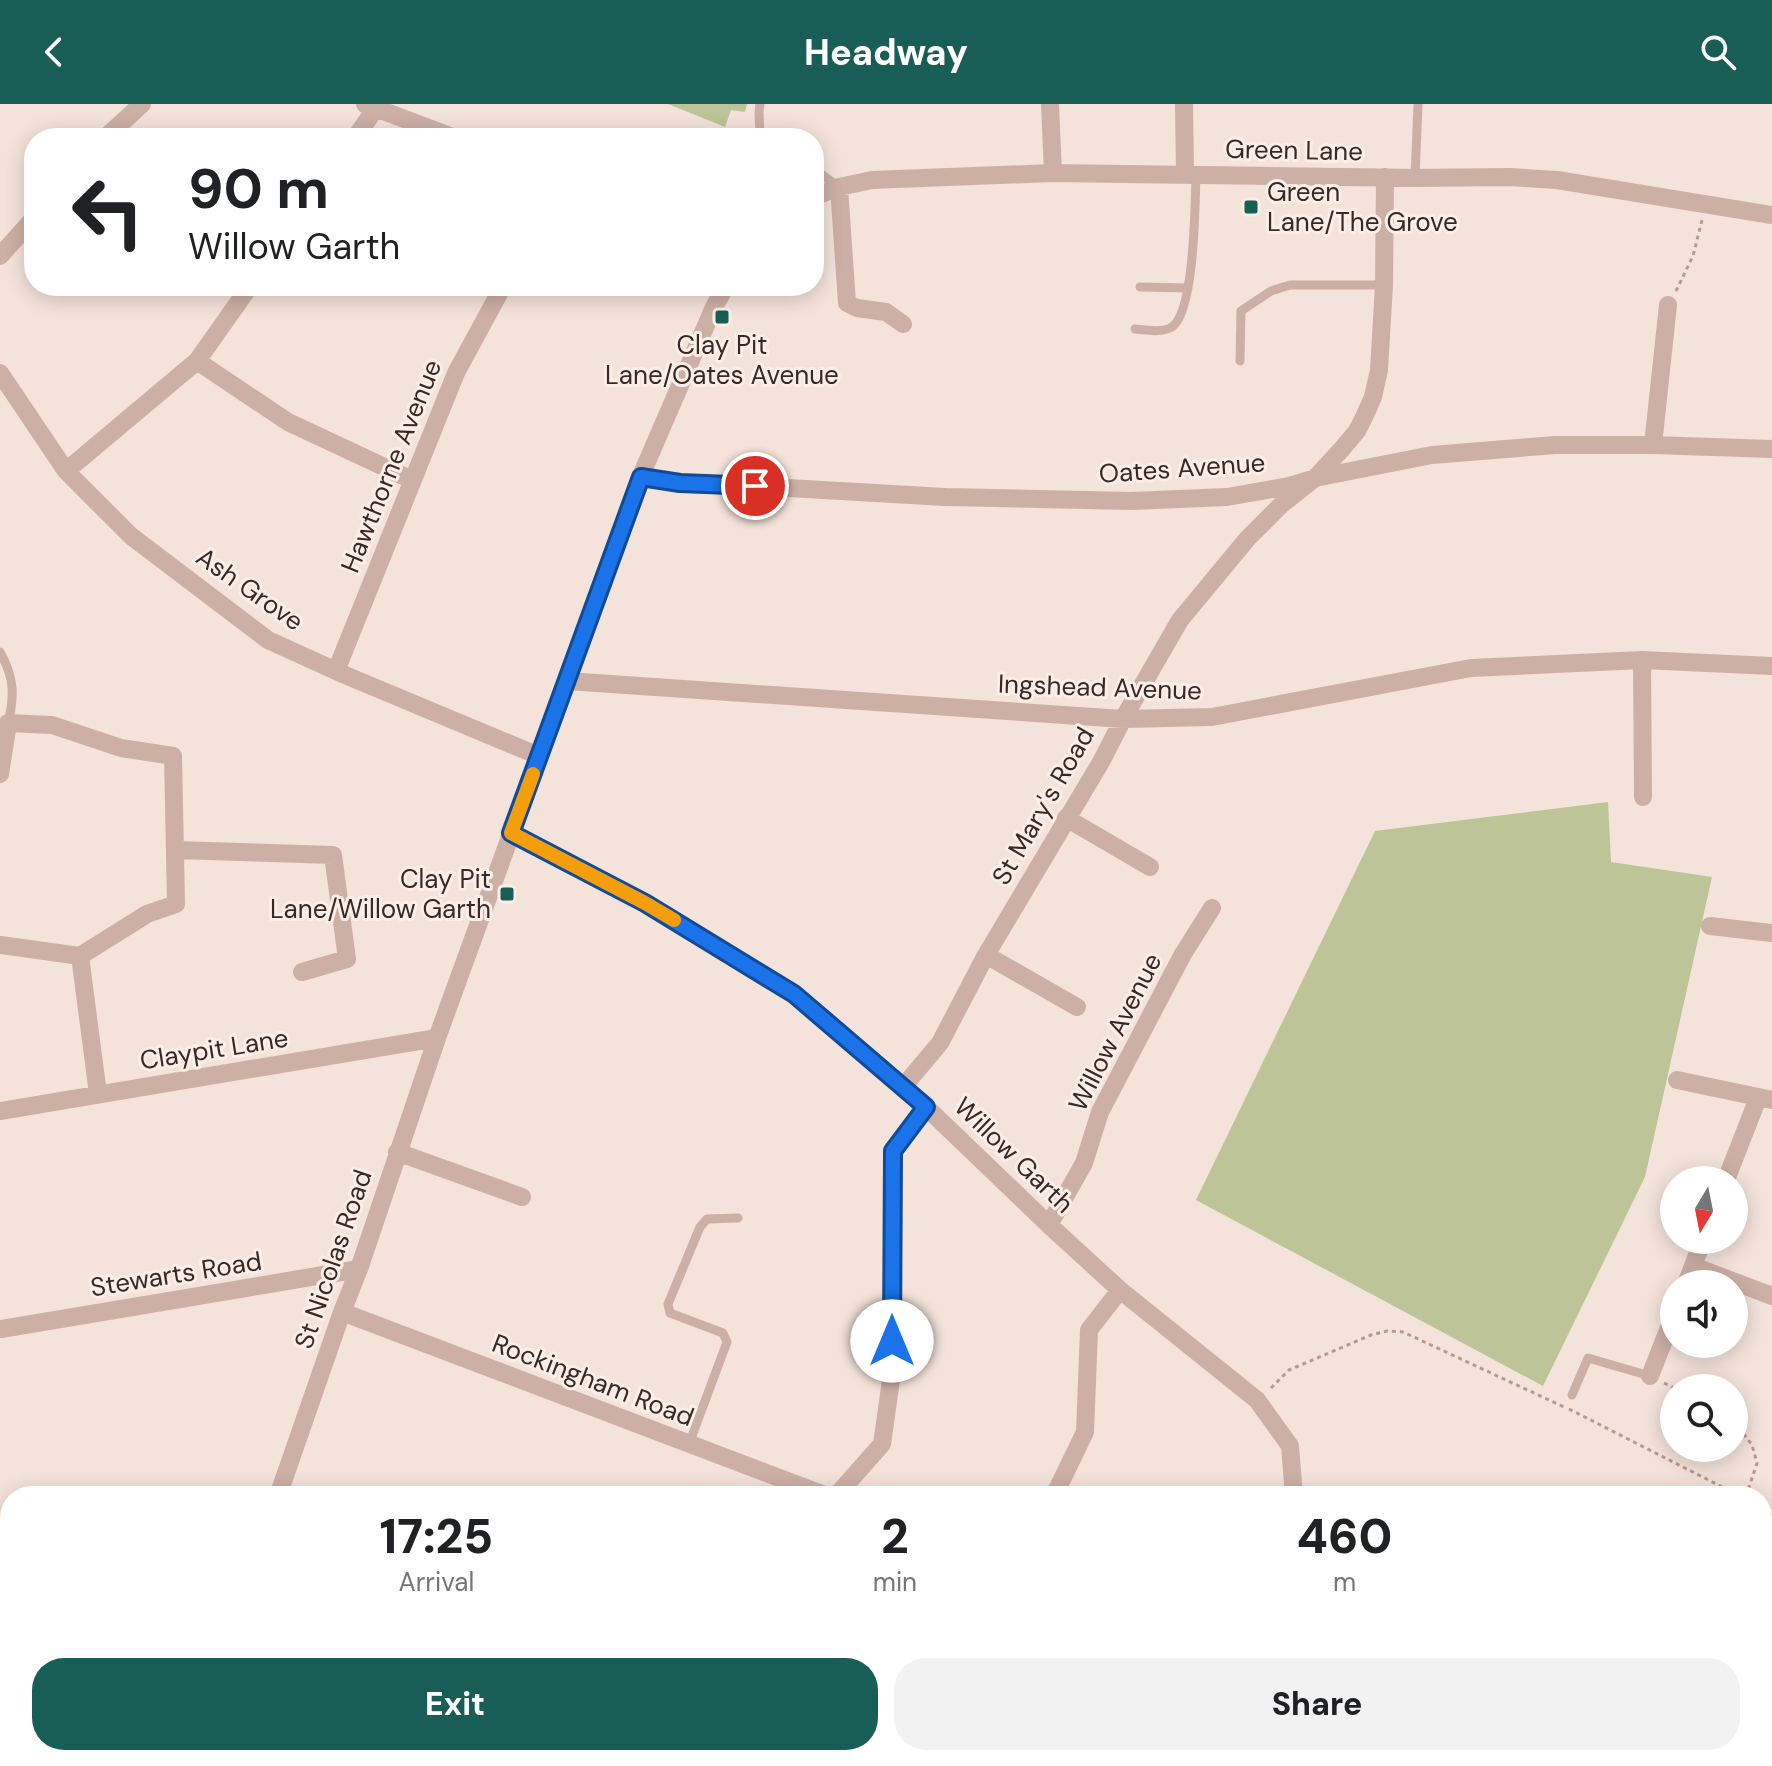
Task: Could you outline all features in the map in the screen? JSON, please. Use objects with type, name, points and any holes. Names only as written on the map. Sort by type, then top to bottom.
[{"type":"street","points":[[116,128],[142,104]]},
{"type":"street","points":[[1050,104],[1053,173]]},
{"type":"street","points":[[1184,104],[1190,174]]},
{"type":"street","points":[[360,128],[371,106],[429,128]]},
{"type":"street","name":"Green Lane","points":[[824,193],[872,180],[1053,173],[1509,177],[1557,180],[1772,215]]},
{"type":"street","name":"St Mary's Road","points":[[903,1087],[940,1043],[986,955],[1101,762],[1180,620],[1248,538],[1281,505],[1315,478],[1357,431],[1373,397],[1379,370],[1385,177]]},
{"type":"street","points":[[839,187],[847,303],[857,308],[886,312],[903,324]]},
{"type":"street","points":[[0,256],[24,229]]},
{"type":"street","points":[[66,471],[197,361],[243,296]]},
{"type":"street","name":"Hawthorne Avenue","points":[[336,671],[456,373],[498,296]]},
{"type":"street","name":"St Nicolas Road","points":[[281,1486],[437,1038],[641,477],[720,296]]},
{"type":"street","points":[[1653,445],[1668,305]]},
{"type":"street","points":[[197,361],[288,422],[412,480]]},
{"type":"street","name":"Ash Grove","points":[[0,373],[66,471],[131,536],[268,640],[539,756]]},
{"type":"street","name":"Oates Avenue","points":[[641,477],[680,483],[945,497],[1131,501],[1227,497],[1432,455],[1555,445],[1772,449]]},
{"type":"street","points":[[1642,660],[1643,797]]},
{"type":"street","name":"Ingshead Avenue","points":[[567,681],[1123,719],[1212,717],[1471,668],[1642,660],[1772,666]]},
{"type":"street","points":[[0,774],[8,723],[52,725],[121,748],[173,756],[176,850],[176,904],[147,914],[80,956],[0,945]]},
{"type":"street","points":[[1066,818],[1150,867]]},
{"type":"street","name":"Willow Garth","points":[[511,833],[645,903],[794,994],[926,1107],[1120,1290],[1257,1400],[1290,1446],[1293,1486]]},
{"type":"street","points":[[176,850],[333,855],[347,959],[302,972]]},
{"type":"street","name":"Willow Avenue","points":[[1049,1225],[1084,1163],[1100,1112],[1183,954],[1212,908]]},
{"type":"street","points":[[1710,926],[1772,933]]},
{"type":"street","points":[[986,955],[1077,1007]]},
{"type":"street","points":[[80,956],[98,1094]]},
{"type":"street","name":"Claypit Lane","points":[[0,1111],[437,1038]]},
{"type":"street","points":[[1677,1080],[1765,1099],[1733,1166]]},
{"type":"street","points":[[845,1486],[882,1444],[892,1373],[893,1151],[926,1107]]},
{"type":"street","points":[[397,1152],[522,1197]]},
{"type":"street","name":"Stewarts Road","points":[[1,1329],[359,1269]]},
{"type":"street","points":[[1059,1486],[1085,1432],[1089,1330],[1120,1290]]},
{"type":"street","points":[[1748,1290],[1772,1296]]},
{"type":"street","name":"Rockingham Road","points":[[342,1312],[800,1486]]},
{"type":"street","points":[[1650,1376],[1660,1351]]},
{"type":"lane","points":[[760,104],[760,128]]},
{"type":"lane","points":[[1415,178],[1418,104]]},
{"type":"lane","points":[[1135,329],[1162,330],[1174,326],[1181,314],[1188,288],[1193,240],[1190,174]]},
{"type":"lane","points":[[824,176],[839,187]]},
{"type":"lane","points":[[1240,361],[1241,311],[1271,291],[1290,285],[1384,285]]},
{"type":"lane","points":[[1140,287],[1188,288]]},
{"type":"lane","points":[[0,652],[11,680],[13,701],[8,723]]},
{"type":"lane","points":[[689,1444],[727,1342],[723,1333],[670,1313],[668,1304],[700,1227],[707,1219],[738,1218]]},
{"type":"lane","points":[[1572,1395],[1588,1358],[1650,1376]]},
{"type":"path","points":[[1668,305],[1693,256],[1706,205]]},
{"type":"path","points":[[1257,1400],[1289,1370],[1371,1335],[1387,1331],[1403,1332],[1566,1408],[1720,1486]]},
{"type":"path","points":[[1748,1440],[1757,1463],[1749,1486]]},
{"type":"green space","points":[[668,104],[747,104],[745,112],[731,110],[725,127]]},
{"type":"green space","points":[[1608,802],[1611,862],[1712,877],[1645,1177],[1543,1386],[1196,1200],[1375,831]]},
{"type":"slow traffic","points":[[533,774],[511,833],[674,920]]},
{"type":"place","name":"Green Lane/The Grove","points":[[1251,207]]},
{"type":"place","name":"Clay Pit Lane/Oates Avenue","points":[[722,317]]},
{"type":"place","name":"Clay Pit Lane/Willow Garth","points":[[507,894]]},
{"type":"route","points":[[755,486],[680,483],[641,477],[511,833],[645,903],[794,994],[926,1107],[893,1151],[892,1341]]}]
